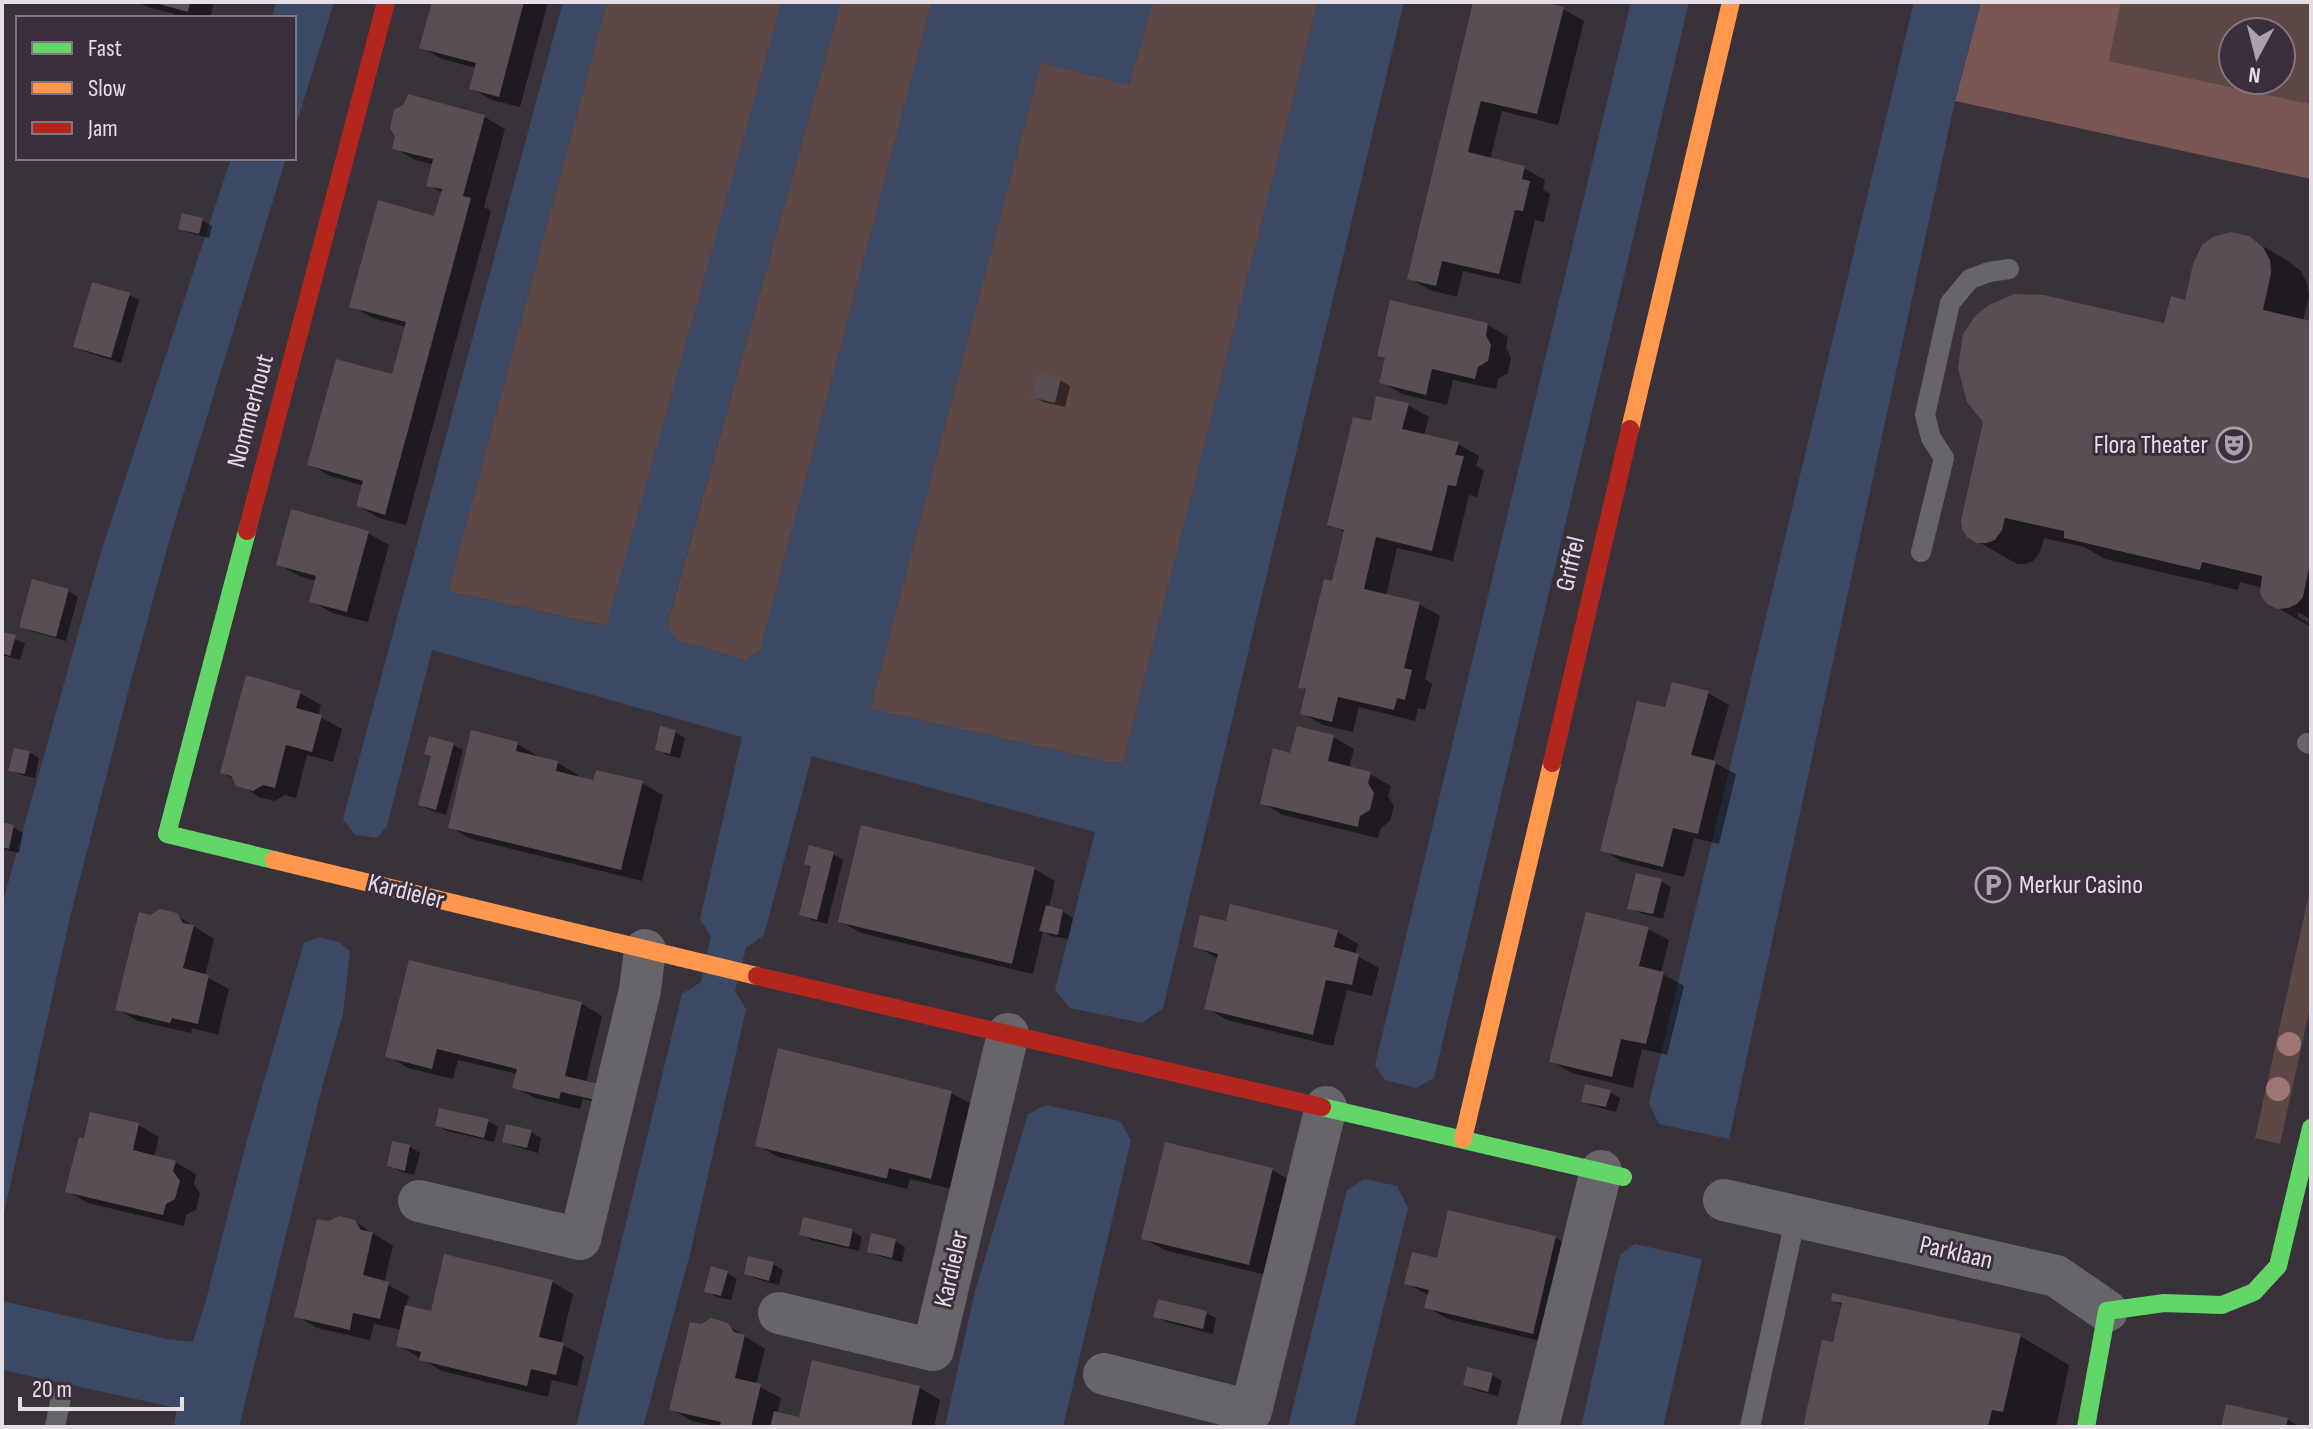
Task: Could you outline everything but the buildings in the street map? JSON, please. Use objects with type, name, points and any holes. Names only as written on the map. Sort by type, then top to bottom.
[{"type":"street","name":"Nommerhout","points":[[167,834],[386,2]]},
{"type":"street","name":"Griffel","points":[[1463,1139],[1731,2]]},
{"type":"street","name":"Kardieler","points":[[167,834],[702,964],[1612,1174],[1538,1427]]},
{"type":"street","points":[[419,1201],[580,1239],[640,990],[645,950]]},
{"type":"street","name":"Kardieler","points":[[779,1313],[933,1350],[1008,1034]]},
{"type":"street","points":[[1104,1374],[1251,1411],[1326,1107]]},
{"type":"street","points":[[2086,1427],[2107,1311],[2164,1303],[2222,1305],[2254,1292],[2278,1266],[2311,1128]]},
{"type":"street","name":"Parklaan","points":[[1724,1200],[2056,1276],[2107,1311]]},
{"type":"lane","points":[[1921,552],[1944,458],[1931,438],[1925,415],[1950,303],[1970,279],[2009,269]]},
{"type":"lane","points":[[1750,1427],[1796,1216]]},
{"type":"lane","points":[[55,1427],[61,1397]]},
{"type":"shaded area","points":[[607,2],[782,2],[607,626],[448,591]]},
{"type":"shaded area","points":[[841,2],[932,2],[760,651],[745,660],[676,640],[667,626]]},
{"type":"shaded area","points":[[1153,2],[1318,2],[1123,763],[870,709],[1041,62],[1129,85]]},
{"type":"shaded area","points":[[1981,2],[2121,2],[2109,61],[2217,84],[2217,96],[2273,96],[2311,104],[2311,179],[1955,101]]},
{"type":"shaded area","points":[[2121,2],[2311,2],[2311,104],[2273,96],[2297,96],[2297,16],[2217,16],[2217,84],[2109,61]]},
{"type":"shaded area","points":[[2311,885],[2311,1003],[2280,1144],[2255,1138]]},
{"type":"water","points":[[276,2],[334,2],[296,126],[296,16],[272,16]]},
{"type":"water","points":[[563,2],[607,2],[448,591],[606,626],[782,2],[841,2],[667,625],[676,640],[745,660],[760,651],[932,2],[1153,2],[1129,85],[1041,62],[870,709],[1123,763],[1318,2],[1404,2],[1163,1008],[1142,1023],[1070,1008],[1055,990],[1095,832],[812,756],[764,935],[746,948],[735,991],[746,1009],[690,1254],[643,1427],[576,1427],[682,994],[701,982],[711,936],[700,919],[742,737],[432,650],[387,826],[377,838],[355,835],[343,819]]},
{"type":"water","points":[[1631,2],[1689,2],[1434,1078],[1416,1088],[1385,1080],[1375,1065]]},
{"type":"water","points":[[1914,2],[1981,2],[1955,101],[1729,1139],[1659,1124],[1649,1103]]},
{"type":"water","points":[[230,160],[285,160],[169,541],[129,688],[70,917],[2,1222],[2,905],[101,552]]},
{"type":"water","points":[[319,937],[338,942],[350,951],[343,1014],[322,1087],[239,1427],[174,1427],[177,1408],[2,1370],[2,1301],[167,1339],[193,1342],[304,943]]},
{"type":"water","points":[[1046,1105],[1120,1121],[1131,1140],[1063,1427],[945,1427],[974,1295],[1028,1114]]},
{"type":"water","points":[[1365,1179],[1397,1186],[1408,1208],[1354,1427],[1288,1427],[1347,1190]]},
{"type":"water","points":[[1635,1244],[1702,1259],[1663,1427],[1581,1427],[1620,1255]]},
{"type":"traffic: fast","points":[[247,531],[167,834],[274,860]]},
{"type":"traffic: fast","points":[[1322,1107],[1623,1177]]},
{"type":"traffic: fast","points":[[2086,1427],[2107,1311],[2164,1303],[2222,1305],[2254,1292],[2278,1266],[2311,1128]]},
{"type":"traffic: slow","points":[[1630,429],[1731,2]]},
{"type":"traffic: slow","points":[[1463,1139],[1552,763]]},
{"type":"traffic: slow","points":[[274,860],[757,976]]},
{"type":"traffic: jam","points":[[247,531],[386,2]]},
{"type":"traffic: jam","points":[[1552,763],[1630,429]]},
{"type":"traffic: jam","points":[[757,976],[1322,1107]]},
{"type":"place","name":"Flora Theater","points":[[2234,445]]},
{"type":"place","name":"Merkur Casino","points":[[1993,885]]}]
